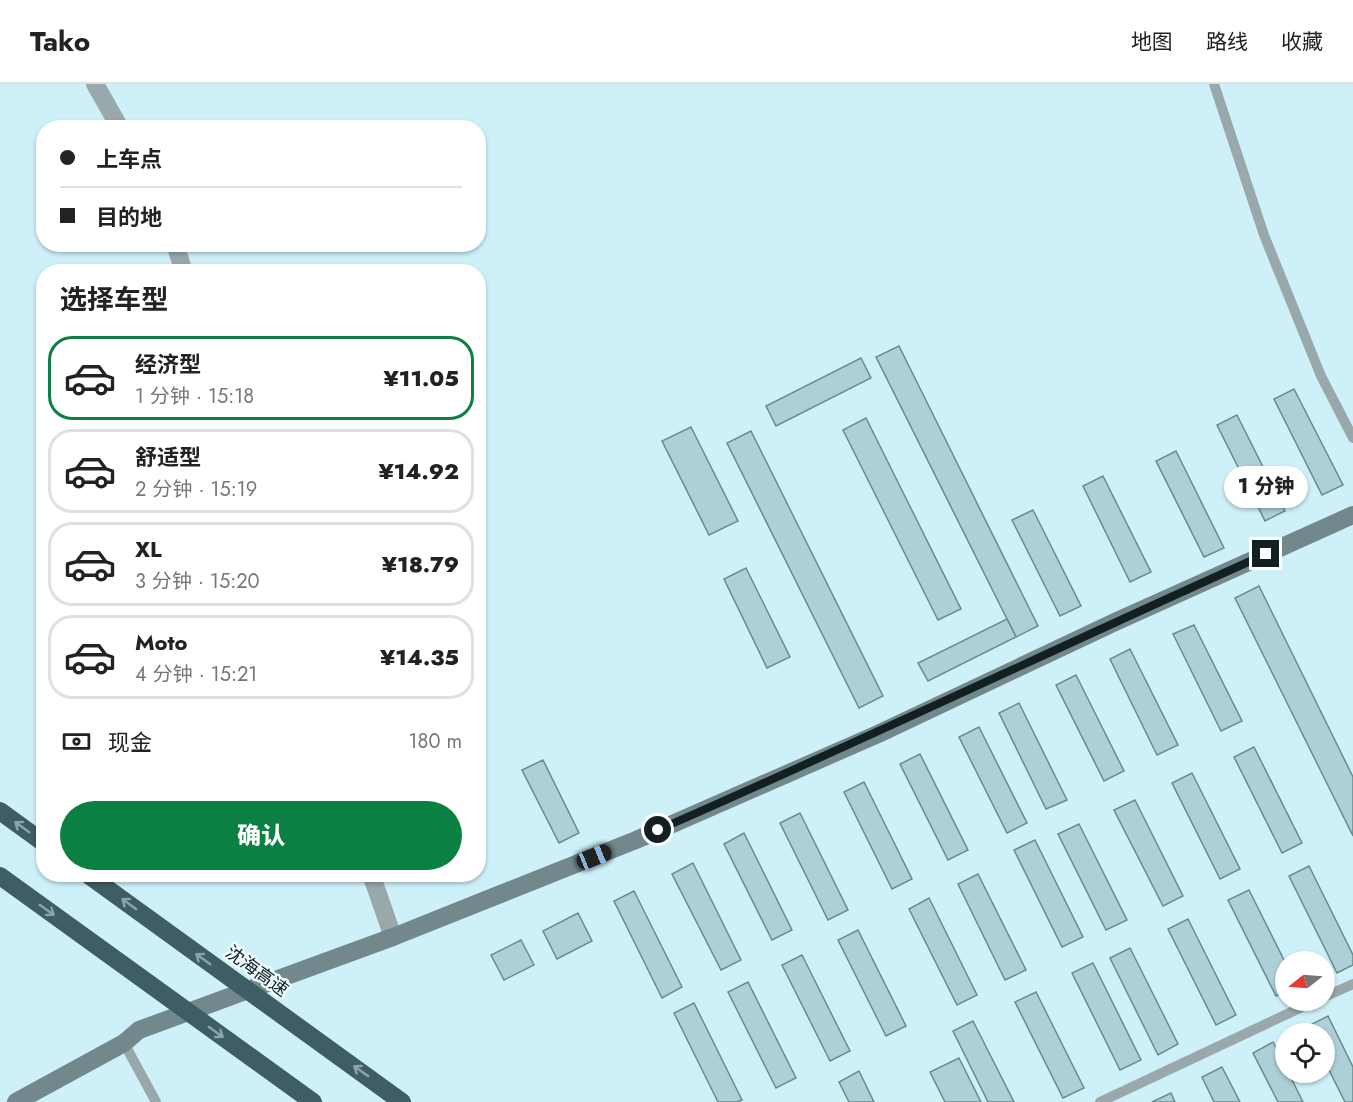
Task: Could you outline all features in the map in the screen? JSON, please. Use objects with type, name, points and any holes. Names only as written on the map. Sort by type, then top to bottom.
[{"type":"highway","points":[[0,811],[36,837]]},
{"type":"highway","points":[[0,876],[313,1102]]},
{"type":"highway","name":"沈海高速","points":[[98,882],[402,1102]]},
{"type":"street","points":[[95,84],[115,120]]},
{"type":"street","points":[[16,1102],[124,1043],[138,1030],[393,938],[636,840],[878,734],[1115,622],[1353,515]]},
{"type":"street","points":[[374,882],[393,938]]},
{"type":"lane","points":[[1214,84],[1264,235],[1321,376],[1353,438]]},
{"type":"lane","points":[[1335,992],[1353,984]]},
{"type":"lane","points":[[1100,1102],[1294,1011]]},
{"type":"lane","points":[[124,1043],[156,1102]]},
{"type":"building","points":[[899,346],[1038,626],[1016,637],[876,357]]},
{"type":"building","points":[[861,358],[871,378],[776,426],[766,406]]},
{"type":"building","points":[[1294,389],[1343,485],[1322,495],[1274,399]]},
{"type":"building","points":[[1237,415],[1285,511],[1265,521],[1217,425]]},
{"type":"building","points":[[866,418],[961,609],[938,620],[843,430]]},
{"type":"building","points":[[691,427],[738,521],[709,535],[662,441]]},
{"type":"building","points":[[751,431],[883,696],[859,708],[727,443]]},
{"type":"building","points":[[1176,451],[1224,548],[1204,557],[1156,461]]},
{"type":"building","points":[[1103,476],[1151,572],[1130,582],[1083,486]]},
{"type":"building","points":[[1033,510],[1081,606],[1060,616],[1012,520]]},
{"type":"building","points":[[746,568],[790,657],[767,668],[724,579]]},
{"type":"building","points":[[1259,586],[1353,777],[1353,836],[1235,598]]},
{"type":"building","points":[[1007,619],[1016,637],[928,681],[918,663]]},
{"type":"building","points":[[1194,625],[1242,721],[1221,731],[1173,634]]},
{"type":"building","points":[[1130,649],[1178,745],[1157,755],[1110,659]]},
{"type":"building","points":[[1076,675],[1124,771],[1104,781],[1056,685]]},
{"type":"building","points":[[1019,703],[1067,800],[1046,809],[999,713]]},
{"type":"building","points":[[979,727],[1027,823],[1007,833],[959,737]]},
{"type":"building","points":[[1254,747],[1302,843],[1282,853],[1234,757]]},
{"type":"building","points":[[920,754],[968,850],[948,860],[900,764]]},
{"type":"building","points":[[543,760],[579,833],[559,843],[522,770]]},
{"type":"building","points":[[1192,773],[1240,869],[1220,879],[1172,783]]},
{"type":"building","points":[[864,782],[912,879],[892,889],[844,792]]},
{"type":"building","points":[[1135,800],[1183,896],[1163,906],[1114,810]]},
{"type":"building","points":[[800,813],[848,910],[828,920],[780,823]]},
{"type":"building","points":[[1079,824],[1127,920],[1106,930],[1058,834]]},
{"type":"building","points":[[744,833],[792,930],[772,940],[724,844]]},
{"type":"building","points":[[1035,840],[1083,937],[1062,947],[1014,850]]},
{"type":"building","points":[[693,863],[741,960],[721,970],[672,874]]},
{"type":"building","points":[[1309,866],[1353,955],[1353,965],[1337,973],[1335,951],[1326,951],[1289,876]]},
{"type":"building","points":[[978,874],[1026,970],[1005,980],[958,884]]},
{"type":"building","points":[[1249,890],[1280,951],[1275,951],[1275,994],[1228,900]]},
{"type":"building","points":[[634,891],[682,987],[662,998],[614,901]]},
{"type":"building","points":[[929,898],[977,995],[957,1005],[909,909]]},
{"type":"building","points":[[578,913],[592,941],[557,959],[543,931]]},
{"type":"building","points":[[1188,919],[1236,1015],[1216,1025],[1168,929]]},
{"type":"building","points":[[858,930],[906,1026],[886,1036],[838,940]]},
{"type":"building","points":[[521,940],[534,965],[504,980],[491,955]]},
{"type":"building","points":[[1130,948],[1178,1044],[1158,1055],[1110,958]]},
{"type":"building","points":[[802,955],[850,1051],[830,1061],[782,965]]},
{"type":"building","points":[[1093,963],[1141,1060],[1120,1070],[1072,973]]},
{"type":"building","points":[[748,982],[796,1078],[776,1088],[728,992]]},
{"type":"building","points":[[1036,992],[1084,1088],[1063,1098],[1015,1002]]},
{"type":"building","points":[[694,1003],[742,1100],[718,1102],[674,1013]]},
{"type":"building","points":[[1328,1016],[1331,1023],[1314,1023]]},
{"type":"building","points":[[973,1021],[1014,1102],[988,1102],[953,1031]]},
{"type":"building","points":[[1335,1030],[1353,1067],[1353,1102],[1345,1102],[1335,1082]]},
{"type":"building","points":[[1273,1042],[1275,1046],[1275,1083],[1294,1083],[1303,1102],[1278,1102],[1253,1053]]},
{"type":"building","points":[[959,1058],[981,1102],[945,1102],[930,1072]]},
{"type":"building","points":[[1222,1067],[1240,1102],[1214,1102],[1202,1077]]},
{"type":"building","points":[[859,1071],[874,1102],[849,1102],[839,1082]]},
{"type":"building","points":[[1171,1093],[1175,1102],[1152,1102]]},
{"type":"route","points":[[658,830],[878,734],[1115,622],[1266,554]]}]
